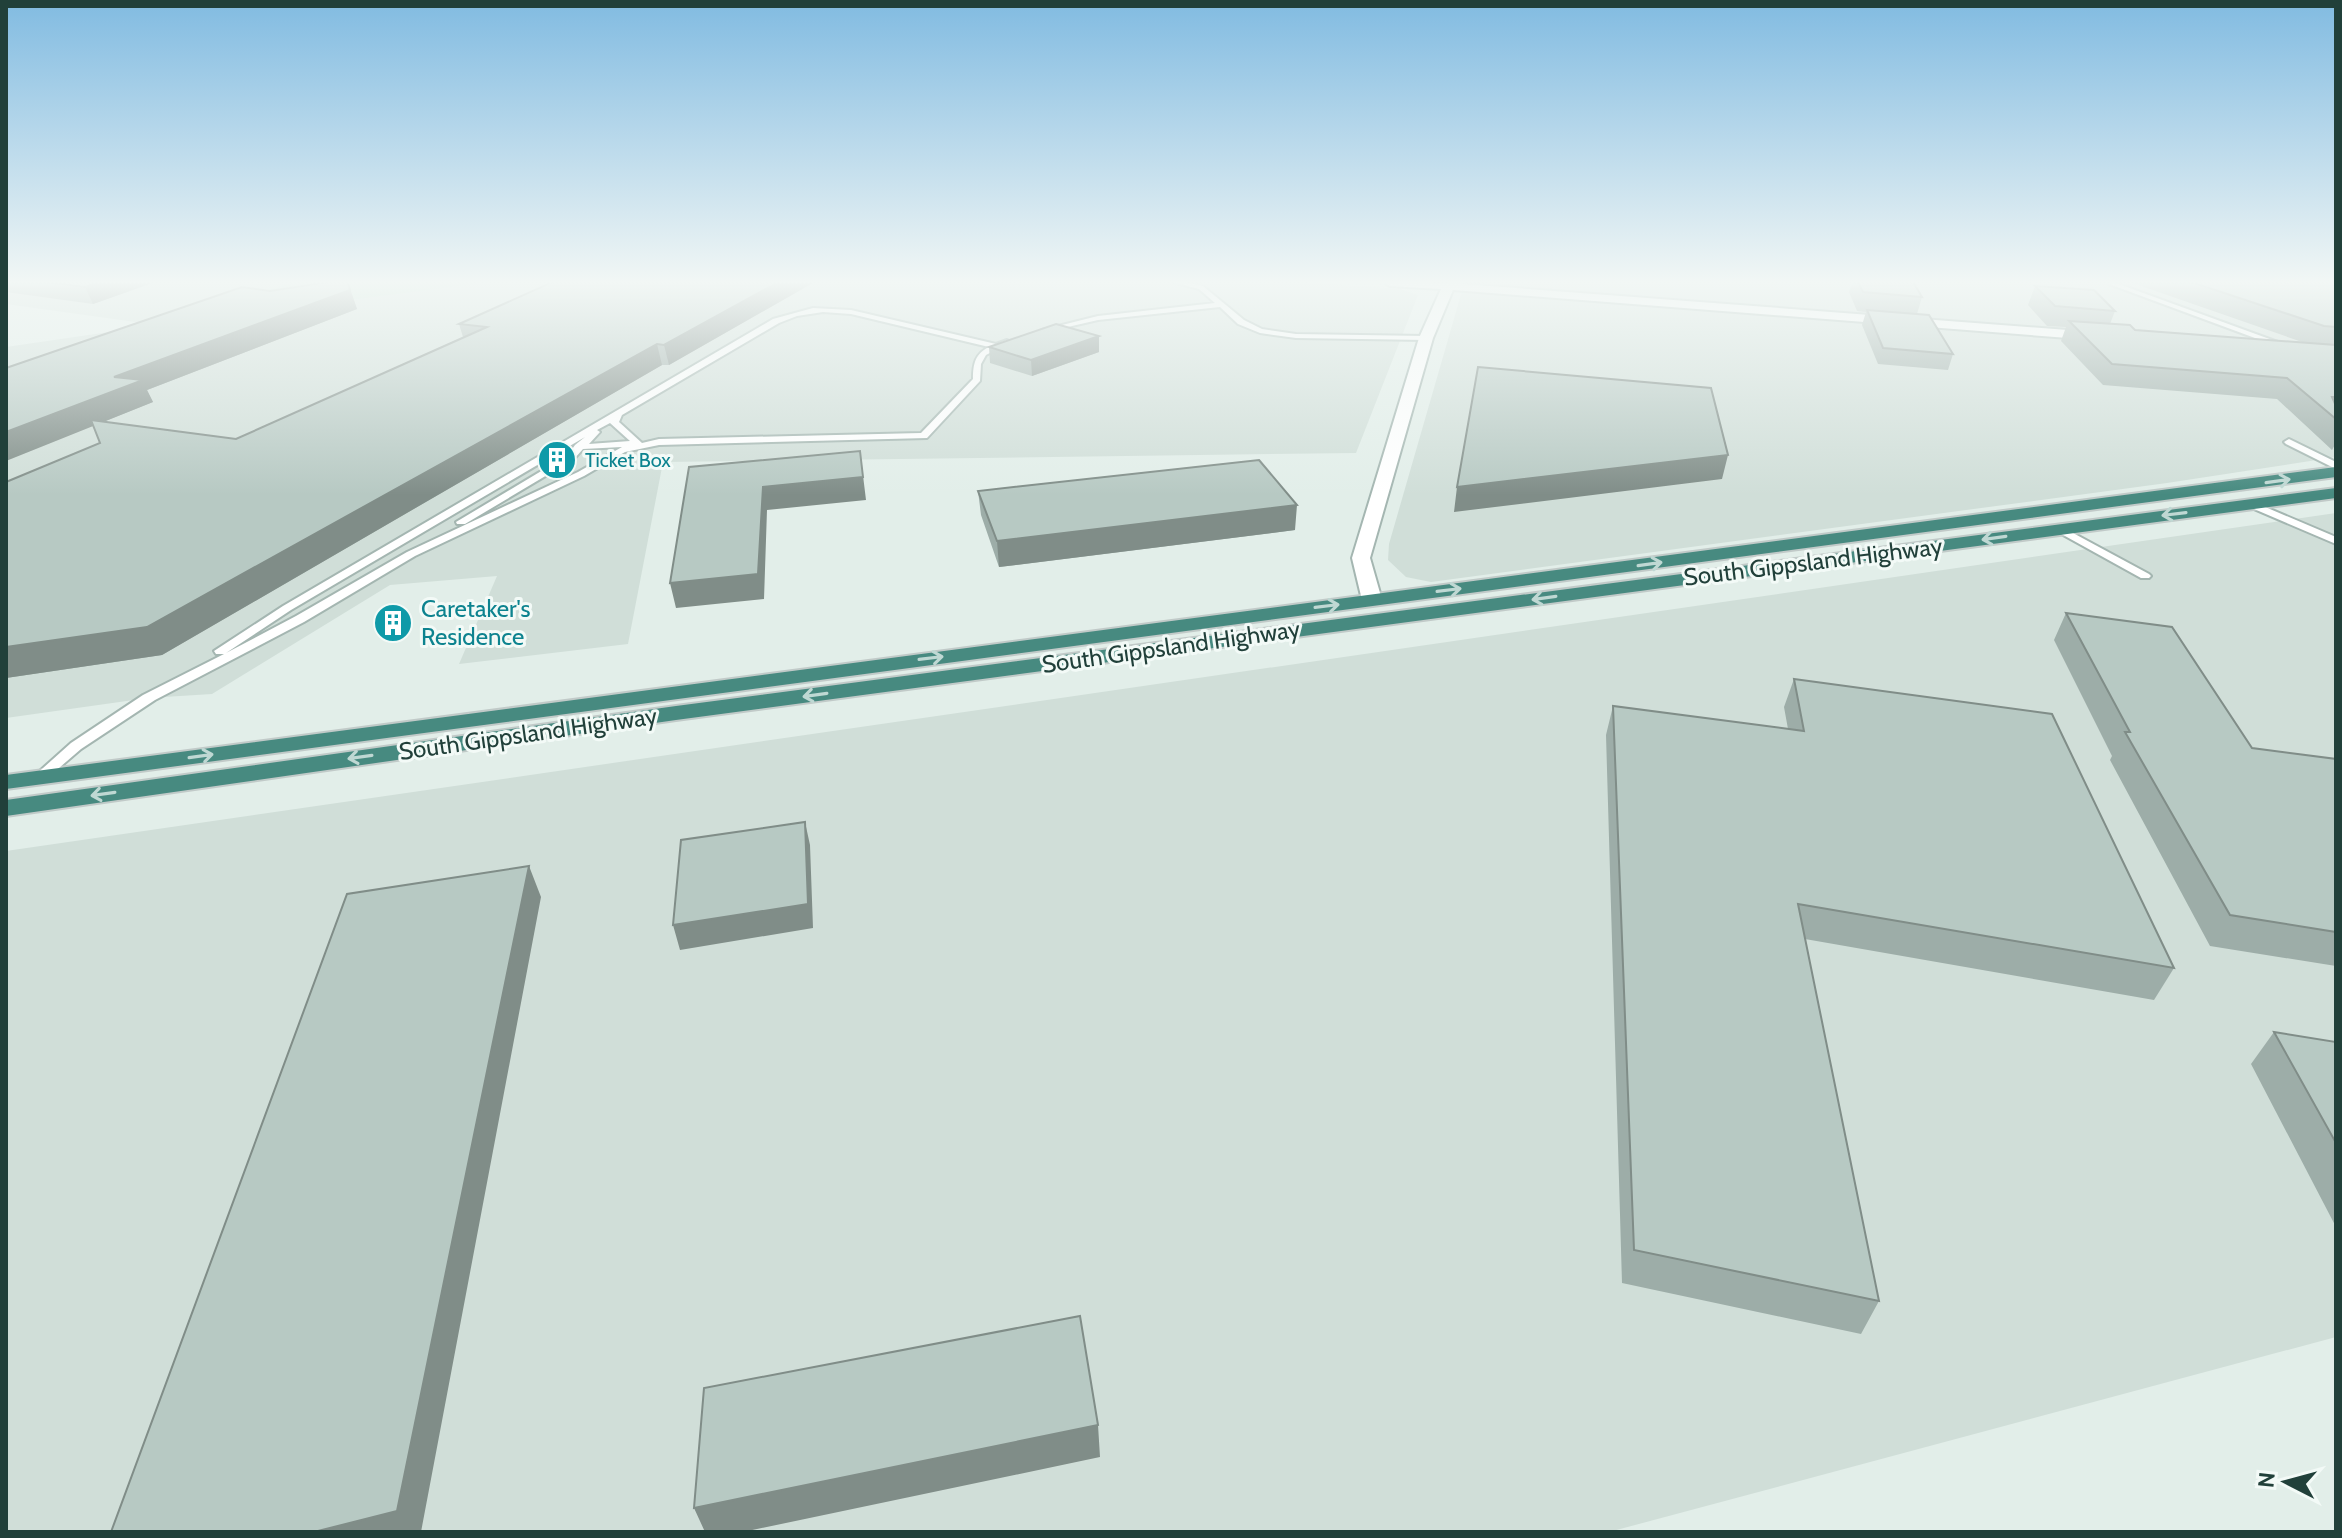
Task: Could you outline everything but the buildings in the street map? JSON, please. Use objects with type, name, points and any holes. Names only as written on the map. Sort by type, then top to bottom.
[{"type":"highway","name":"South Gippsland Highway","points":[[890,674],[1372,600],[2219,489],[2336,469]]},
{"type":"highway","points":[[2219,489],[2251,504]]},
{"type":"highway","name":"South Gippsland Highway","points":[[6,782],[890,674],[1385,619],[2336,493]]},
{"type":"highway","points":[[2034,513],[2060,529]]},
{"type":"highway","points":[[1766,549],[1788,566]]},
{"type":"highway","points":[[1372,600],[1385,619]]},
{"type":"highway","name":"South Gippsland Highway","points":[[13,807],[677,702]]},
{"type":"highway","points":[[13,807],[40,777]]},
{"type":"street","points":[[1372,600],[1361,558],[1422,352]]},
{"type":"lane","points":[[148,698],[300,619],[411,554],[564,455],[618,414],[724,352]]},
{"type":"lane","points":[[564,455],[589,443],[924,436],[977,379],[979,358],[987,352]]},
{"type":"lane","points":[[40,777],[76,746],[148,698],[589,443],[618,414]]},
{"type":"lane","points":[[618,414],[614,423],[638,444]]},
{"type":"lane","points":[[564,455],[618,414]]},
{"type":"lane","points":[[2289,442],[2336,469]]},
{"type":"lane","points":[[564,455],[638,444]]},
{"type":"lane","points":[[411,554],[638,444]]},
{"type":"lane","points":[[2251,504],[2336,541]]},
{"type":"lane","points":[[2060,529],[2145,576]]},
{"type":"shaded area","points":[[6,352],[1396,352],[1356,453],[663,462],[628,644],[459,664],[497,576],[390,585],[212,694],[148,698],[6,718]]},
{"type":"shaded area","points":[[1444,352],[2221,352],[2336,361],[2336,457],[2167,483],[1431,582],[1406,577],[1388,560],[1389,544]]},
{"type":"shaded area","points":[[2336,513],[2336,1337],[1609,1532],[6,1532],[6,851]]},
{"type":"place","name":"Ticket Box","points":[[557,460]]},
{"type":"place","name":"Caretaker's Residence","points":[[393,623]]}]
